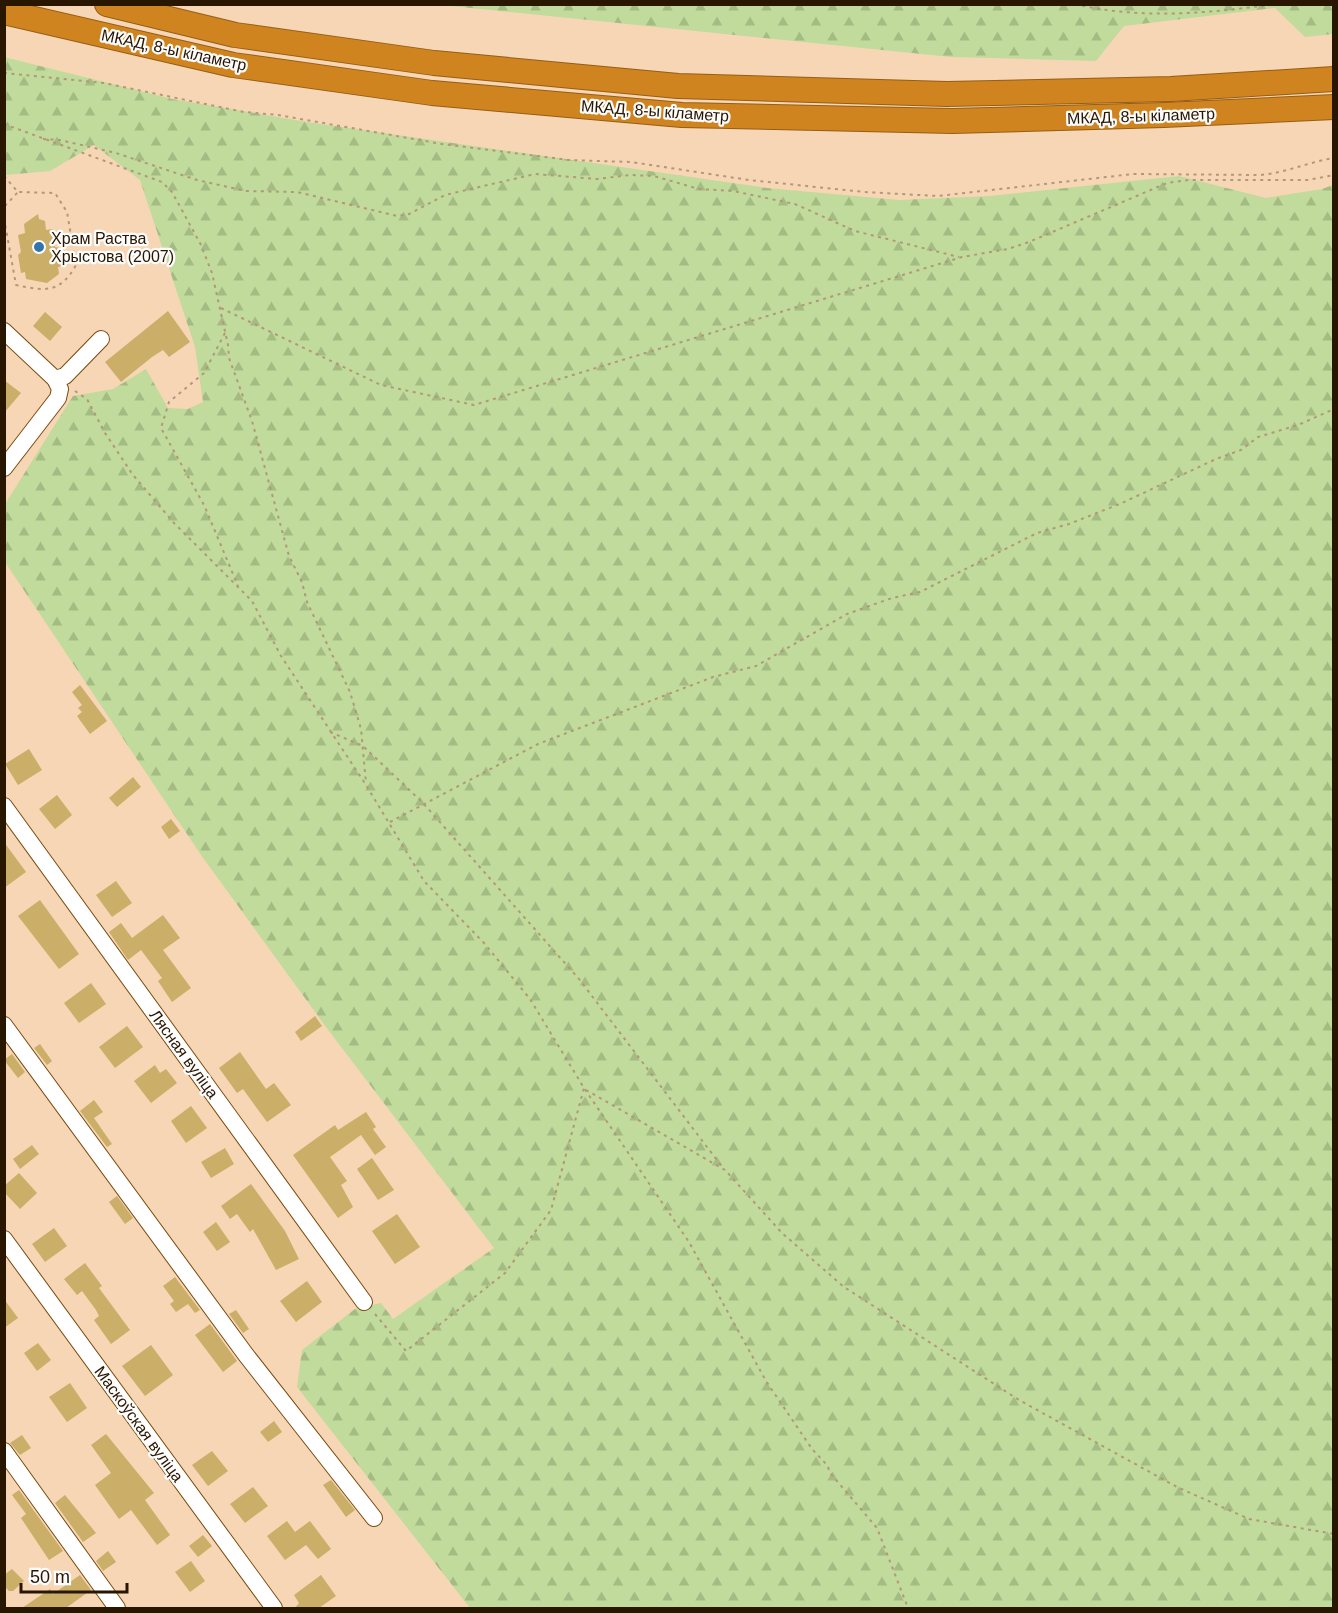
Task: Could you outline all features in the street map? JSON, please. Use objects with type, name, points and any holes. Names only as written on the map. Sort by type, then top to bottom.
[{"type":"highway","name":"МКАД, 8-ы кіламетр","points":[[107,4],[235,35],[422,62],[678,86],[947,94],[1171,89],[1322,80]]},
{"type":"highway","name":"МКАД, 8-ы кіламетр","points":[[4,12],[233,65],[432,93],[682,115],[952,121],[1324,108]]},
{"type":"street","points":[[4,331],[55,379],[60,389],[58,398],[4,468]]},
{"type":"street","points":[[55,379],[65,376],[101,339]]},
{"type":"street","name":"Лясная вуліца","points":[[4,806],[364,1302]]},
{"type":"street","points":[[4,1025],[246,1356],[374,1518]]},
{"type":"street","name":"Маскоўская вуліца","points":[[4,1239],[274,1608]]},
{"type":"street","points":[[4,1450],[117,1608]]},
{"type":"path","points":[[1075,4],[1146,14],[1196,12],[1276,4]]},
{"type":"path","points":[[4,73],[104,83],[244,112],[278,115],[442,144],[569,160],[631,162],[749,180],[909,195],[993,191],[1133,174],[1260,175],[1280,173],[1311,162],[1334,158]]},
{"type":"path","points":[[4,124],[162,182],[172,192],[201,245],[212,273],[221,308],[229,358],[252,422],[267,481],[279,510],[289,556],[302,582],[307,602],[350,692],[361,729],[366,784]]},
{"type":"path","points":[[43,139],[60,140],[116,153],[197,180],[246,191],[297,192],[397,216],[410,214],[445,195],[535,174],[597,179],[630,175],[654,176],[699,189],[733,191],[795,204],[855,231],[962,257]]},
{"type":"path","points":[[221,308],[381,385],[474,405],[962,257],[1008,249],[1130,197],[1176,181],[1308,180],[1334,175]]},
{"type":"path","points":[[4,176],[18,192],[55,193],[67,212],[76,265],[62,285],[43,291],[16,285],[4,218]]},
{"type":"path","points":[[4,207],[18,192]]},
{"type":"path","points":[[225,333],[204,373],[169,402],[161,428],[204,505],[239,588]]},
{"type":"path","points":[[87,399],[133,476],[174,523],[252,601],[281,656],[366,784],[424,881],[483,942],[530,999],[584,1089],[688,1242],[766,1382],[812,1449],[827,1465],[831,1474],[877,1528],[908,1608]]},
{"type":"path","points":[[389,823],[538,744],[713,677],[756,666],[847,614],[892,598],[920,592],[1037,533],[1069,524],[1122,503],[1216,459],[1241,450],[1258,437],[1298,425],[1334,409]]},
{"type":"path","points":[[330,732],[363,746],[423,803],[579,979],[725,1170],[782,1233],[844,1287],[1019,1400],[1177,1487],[1249,1519],[1334,1534]]},
{"type":"path","points":[[584,1089],[725,1170]]},
{"type":"path","points":[[364,1302],[406,1351],[505,1273],[551,1210],[584,1089]]},
{"type":"green space","points":[[1333,4],[1333,34],[1305,37],[1275,8],[1124,26],[1096,61],[951,57],[442,5]]},
{"type":"green space","points":[[4,57],[172,99],[307,122],[767,188],[899,200],[990,196],[1179,176],[1266,198],[1322,189],[1333,185],[1333,1608],[470,1608],[297,1387],[302,1350],[355,1309],[381,1303],[393,1319],[494,1248],[326,1027],[201,855],[5,562],[5,504],[73,396],[113,389],[146,369],[168,408],[188,409],[203,402],[195,347],[140,180],[94,145],[50,171],[5,175]]},
{"type":"building","name":"Храм Раства Хрыстова (2007)","points":[[38,214],[39,219],[45,221],[46,230],[53,229],[55,247],[60,248],[63,266],[58,267],[59,274],[47,283],[26,279],[25,272],[21,273],[18,255],[21,252],[18,235],[25,233],[24,224]]},
{"type":"building","points":[[168,311],[190,342],[169,357],[163,350],[121,382],[105,362]]},
{"type":"building","points":[[45,312],[62,327],[50,341],[33,326]]},
{"type":"building","points":[[4,380],[21,393],[4,413]]},
{"type":"building","points":[[80,685],[107,721],[90,734],[77,716],[82,712],[78,708],[82,705],[72,692]]},
{"type":"building","points":[[29,749],[42,770],[18,785],[5,764]]},
{"type":"building","points":[[133,777],[141,787],[117,807],[109,798]]},
{"type":"building","points":[[57,795],[72,815],[55,829],[39,809]]},
{"type":"building","points":[[171,819],[180,831],[169,839],[161,827]]},
{"type":"building","points":[[4,842],[26,872],[4,888]]},
{"type":"building","points":[[116,881],[132,903],[112,917],[96,895]]},
{"type":"building","points":[[40,900],[79,954],[59,969],[18,916]]},
{"type":"building","points":[[163,915],[180,938],[163,950],[191,988],[172,1002],[158,981],[162,978],[141,950],[128,960],[109,932],[121,923],[132,938]]},
{"type":"building","points":[[91,983],[106,1004],[79,1023],[64,1003]]},
{"type":"building","points":[[315,1016],[322,1026],[301,1041],[295,1032]]},
{"type":"building","points":[[127,1026],[143,1047],[115,1068],[99,1047]]},
{"type":"building","points":[[40,1044],[52,1061],[47,1065],[34,1048]]},
{"type":"building","points":[[240,1052],[266,1089],[274,1083],[291,1105],[267,1122],[243,1089],[237,1093],[219,1068]]},
{"type":"building","points":[[12,1054],[25,1072],[18,1078],[4,1060]]},
{"type":"building","points":[[155,1065],[160,1073],[166,1069],[177,1083],[151,1103],[134,1081]]},
{"type":"building","points":[[94,1100],[103,1112],[94,1118],[112,1144],[107,1147],[80,1111]]},
{"type":"building","points":[[191,1106],[207,1128],[186,1143],[171,1121]]},
{"type":"building","points":[[366,1112],[376,1127],[373,1129],[386,1147],[375,1155],[361,1135],[330,1157],[347,1181],[341,1185],[353,1207],[338,1218],[293,1155],[335,1125],[338,1130]]},
{"type":"building","points":[[32,1145],[39,1154],[20,1169],[13,1159]]},
{"type":"building","points":[[225,1148],[234,1164],[211,1178],[201,1162]]},
{"type":"building","points":[[372,1158],[394,1190],[378,1200],[357,1169]]},
{"type":"building","points":[[19,1173],[37,1193],[20,1209],[4,1192],[4,1186]]},
{"type":"building","points":[[251,1184],[285,1231],[299,1259],[276,1270],[253,1229],[250,1232],[237,1214],[230,1219],[221,1206]]},
{"type":"building","points":[[117,1196],[133,1218],[125,1224],[109,1202]]},
{"type":"building","points":[[397,1214],[420,1247],[395,1264],[372,1231]]},
{"type":"building","points":[[216,1222],[230,1242],[217,1251],[203,1232]]},
{"type":"building","points":[[54,1228],[67,1246],[45,1262],[32,1244]]},
{"type":"building","points":[[85,1263],[102,1286],[99,1288],[130,1330],[111,1344],[94,1320],[99,1316],[96,1310],[82,1291],[77,1295],[64,1279]]},
{"type":"building","points":[[175,1277],[200,1310],[195,1313],[188,1304],[176,1312],[170,1304],[174,1301],[163,1286]]},
{"type":"building","points":[[307,1281],[322,1302],[296,1322],[280,1301]]},
{"type":"building","points":[[4,1299],[18,1318],[4,1328]]},
{"type":"building","points":[[236,1310],[249,1329],[243,1333],[229,1314]]},
{"type":"building","points":[[210,1324],[237,1361],[223,1372],[195,1335]]},
{"type":"building","points":[[38,1343],[51,1360],[37,1371],[24,1353]]},
{"type":"building","points":[[151,1345],[173,1375],[145,1396],[122,1366]]},
{"type":"building","points":[[70,1383],[87,1408],[67,1422],[49,1397]]},
{"type":"building","points":[[274,1421],[282,1432],[268,1442],[260,1432]]},
{"type":"building","points":[[106,1434],[154,1493],[145,1500],[170,1535],[157,1545],[131,1510],[119,1519],[95,1485],[111,1473],[91,1445]]},
{"type":"building","points":[[22,1435],[31,1448],[20,1455],[10,1443]]},
{"type":"building","points":[[212,1451],[228,1471],[208,1486],[192,1465]]},
{"type":"building","points":[[331,1480],[355,1510],[346,1517],[323,1485]]},
{"type":"building","points":[[253,1487],[268,1506],[245,1523],[230,1504]]},
{"type":"building","points":[[19,1490],[63,1551],[49,1560],[21,1518],[26,1514],[12,1495]]},
{"type":"building","points":[[65,1495],[96,1533],[83,1542],[55,1503]]},
{"type":"building","points":[[287,1521],[295,1532],[310,1521],[331,1549],[318,1559],[306,1545],[285,1560],[267,1536]]},
{"type":"building","points":[[203,1535],[212,1546],[198,1557],[189,1546]]},
{"type":"building","points":[[108,1551],[116,1562],[103,1571],[96,1561]]},
{"type":"building","points":[[191,1561],[205,1581],[190,1592],[175,1572]]},
{"type":"building","points":[[12,1569],[24,1581],[13,1591],[9,1591],[4,1586],[4,1575]]},
{"type":"building","points":[[80,1575],[91,1590],[66,1608],[22,1608],[50,1589],[53,1594]]},
{"type":"building","points":[[321,1575],[336,1596],[319,1608],[295,1608],[299,1603],[294,1595]]},
{"type":"place","name":"Храм Раства Хрыстова (2007)","points":[[39,247]]}]
